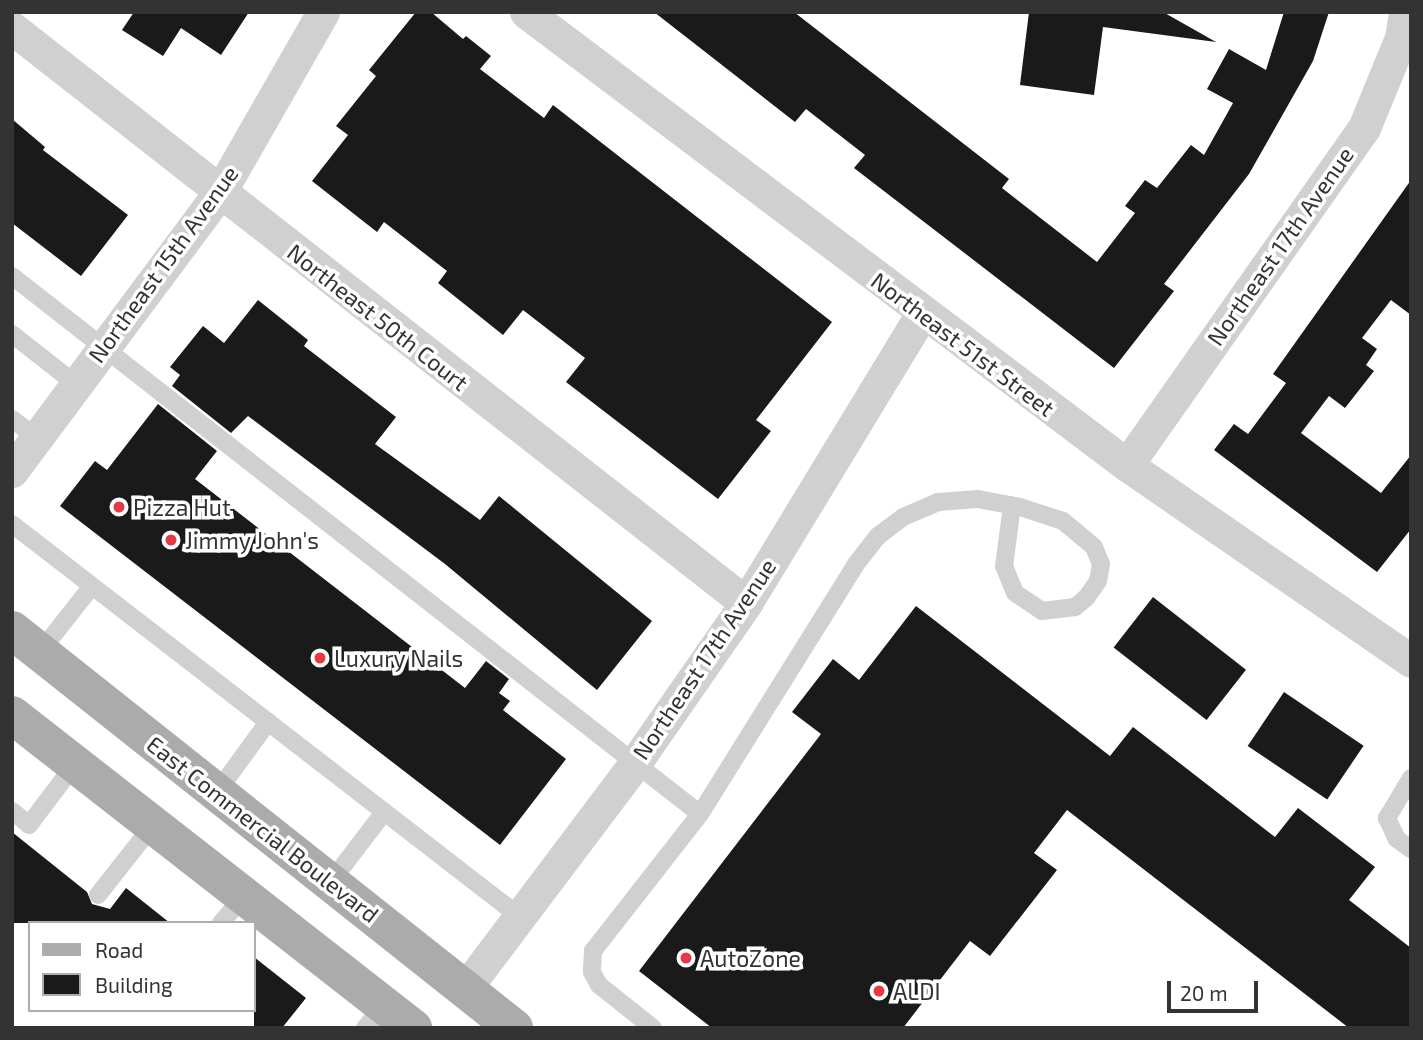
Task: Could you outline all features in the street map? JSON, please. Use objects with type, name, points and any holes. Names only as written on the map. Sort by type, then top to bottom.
[{"type":"main road","name":"East Commercial Boulevard","points":[[26,641],[514,1028]]},
{"type":"main road","points":[[12,717],[153,825],[233,909],[249,921]]},
{"type":"main road","points":[[256,926],[374,1016],[413,1028]]},
{"type":"street","name":"Northeast 15th Avenue","points":[[12,471],[24,428],[77,385],[220,192],[323,12]]},
{"type":"street","name":"Northeast 51st Street","points":[[526,12],[921,315],[1127,465],[1411,661]]},
{"type":"street","name":"Northeast 17th Avenue","points":[[1127,465],[1364,128],[1401,38],[1405,12]]},
{"type":"street","name":"Northeast 50th Court","points":[[12,28],[746,604]]},
{"type":"street","name":"Northeast 17th Avenue","points":[[465,989],[635,763],[746,604],[921,315]]},
{"type":"lane","points":[[12,275],[700,814]]},
{"type":"lane","points":[[12,334],[77,385]]},
{"type":"lane","points":[[653,1028],[599,985],[592,972],[593,951],[700,814],[824,611],[878,537],[903,517],[938,502],[978,499],[1012,506],[1063,521],[1094,547],[1101,564],[1098,581],[1075,607],[1042,611],[1029,605],[1006,582],[1004,549],[1012,506]]},
{"type":"lane","points":[[12,524],[519,916]]},
{"type":"lane","points":[[26,641],[92,586]]},
{"type":"lane","points":[[217,792],[268,722]]},
{"type":"lane","points":[[12,811],[29,825],[75,764]]},
{"type":"lane","points":[[1411,778],[1387,818],[1397,839],[1411,849]]},
{"type":"lane","points":[[330,883],[384,813]]},
{"type":"lane","points":[[98,895],[153,825]]},
{"type":"building","points":[[134,12],[249,12],[221,55],[181,28],[163,56],[122,30]]},
{"type":"building","points":[[416,12],[431,12],[463,39],[466,36],[491,56],[480,69],[544,118],[553,105],[832,322],[756,420],[771,431],[718,499],[566,382],[585,358],[523,310],[503,335],[438,283],[447,271],[384,222],[377,232],[312,181],[348,135],[336,126],[376,76],[369,70]]},
{"type":"building","points":[[654,12],[794,12],[1009,179],[1002,188],[1097,262],[1135,213],[1125,206],[1145,180],[1157,188],[1191,145],[1204,155],[1233,103],[1207,89],[1229,49],[1266,70],[1284,12],[1329,12],[1313,61],[1249,174],[1164,284],[1174,291],[1114,368],[854,168],[865,155],[806,109],[795,122]]},
{"type":"building","points":[[1029,12],[1163,12],[1216,42],[1103,27],[1094,95],[1020,85]]},
{"type":"building","points":[[12,119],[45,147],[43,150],[128,215],[81,276],[12,223]]},
{"type":"building","points":[[1411,180],[1411,315],[1391,300],[1362,338],[1377,349],[1366,365],[1374,371],[1345,408],[1329,396],[1301,433],[1381,493],[1411,455],[1411,529],[1377,572],[1214,450],[1234,424],[1248,434],[1286,383],[1273,374]]},
{"type":"building","points":[[258,300],[308,340],[304,346],[396,417],[375,444],[480,520],[499,496],[652,621],[597,690],[445,564],[248,416],[231,433],[172,386],[180,375],[170,367],[203,326],[224,343]]},
{"type":"building","points":[[158,404],[217,451],[195,479],[465,688],[486,661],[509,679],[499,693],[510,701],[503,710],[566,759],[500,845],[60,506],[95,461],[107,470]]},
{"type":"building","points":[[1153,597],[1246,670],[1207,720],[1114,647]]},
{"type":"building","points":[[916,606],[1110,756],[1133,727],[1275,837],[1298,808],[1375,867],[1349,900],[1411,948],[1411,1028],[1349,1028],[1067,810],[1034,853],[1057,870],[990,956],[970,941],[903,1028],[712,1028],[639,971],[821,734],[792,712],[833,659],[859,680]]},
{"type":"building","points":[[1284,692],[1364,746],[1327,800],[1248,746]]},
{"type":"building","points":[[12,832],[87,892],[92,904],[110,909],[126,888],[167,921],[28,921],[12,923]]},
{"type":"building","points":[[256,959],[306,998],[282,1028],[254,1028]]},
{"type":"place","name":"Pizza Hut","points":[[119,507]]},
{"type":"place","name":"Jimmy John's","points":[[171,540]]},
{"type":"place","name":"Luxury Nails","points":[[320,658]]},
{"type":"place","name":"AutoZone","points":[[686,958]]},
{"type":"place","name":"ALDI","points":[[879,991]]}]
